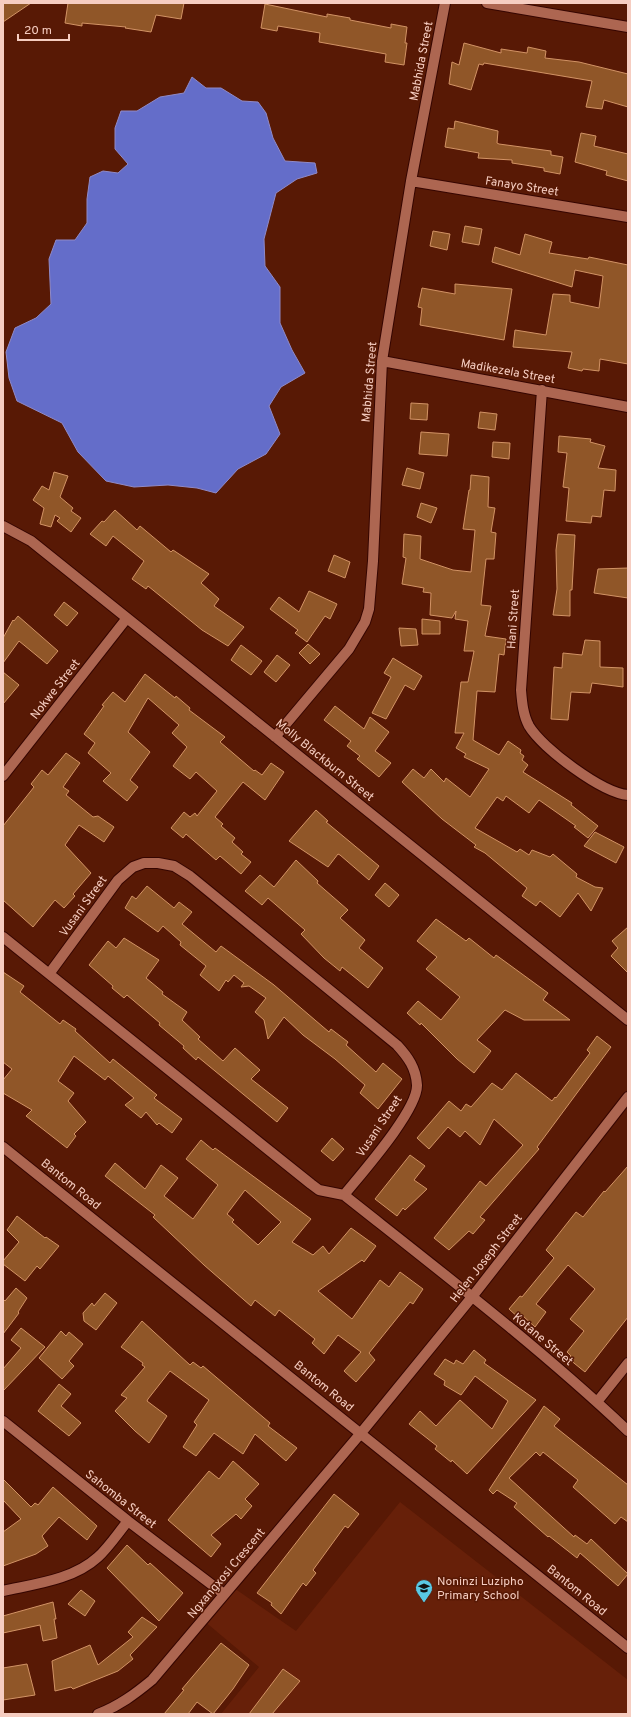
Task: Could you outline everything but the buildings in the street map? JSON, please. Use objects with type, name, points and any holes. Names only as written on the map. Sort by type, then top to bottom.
[{"type":"street","name":"Mabhida Street","points":[[275,736],[349,649],[365,622],[369,609],[374,561],[382,361],[411,181],[445,3]]},
{"type":"street","points":[[487,3],[628,26]]},
{"type":"street","name":"Fanayo Street","points":[[411,181],[628,216]]},
{"type":"street","name":"Madikezela Street","points":[[382,361],[628,407]]},
{"type":"street","name":"Hani Street","points":[[542,390],[521,690],[522,705],[529,726],[540,740],[597,784],[609,791],[628,795]]},
{"type":"street","name":"Molly Blackburn Street","points":[[3,526],[31,541],[628,1020]]},
{"type":"street","name":"Nokwe Street","points":[[3,776],[127,618]]},
{"type":"street","name":"Vusani Street","points":[[49,974],[118,880],[133,867],[144,863],[158,863],[174,866],[190,876],[396,1045],[408,1058],[415,1071],[417,1087],[412,1103],[402,1120],[344,1195]]},
{"type":"street","points":[[3,937],[311,1184],[320,1190],[344,1195]]},
{"type":"street","name":"Helen Joseph Street","points":[[361,1432],[472,1297],[628,1097]]},
{"type":"street","name":"Bantom Road","points":[[3,1147],[361,1432],[628,1648]]},
{"type":"street","name":"Kotane Street","points":[[344,1195],[472,1297],[597,1402],[628,1431]]},
{"type":"street","points":[[597,1402],[628,1363]]},
{"type":"street","name":"Sahomba Street","points":[[3,1421],[128,1521],[224,1594]]},
{"type":"street","name":"Ngxangxosi Crescent","points":[[98,1714],[109,1710],[133,1696],[152,1680],[361,1432]]},
{"type":"street","points":[[3,1591],[57,1578],[87,1565],[98,1557],[128,1521]]},
{"type":"shaded area","name":"Noninzi Luzipho Primary School","points":[[400,1502],[628,1680],[628,1714],[221,1714],[259,1667],[203,1620],[231,1586],[296,1631]]},
{"type":"water","points":[[192,77],[206,88],[221,88],[242,101],[258,102],[266,113],[273,138],[285,161],[315,163],[317,173],[297,179],[276,193],[264,239],[265,266],[280,287],[280,323],[292,350],[305,373],[281,387],[269,406],[280,434],[266,454],[238,469],[216,493],[197,488],[168,485],[134,487],[106,481],[78,452],[62,423],[17,401],[9,378],[6,352],[15,328],[36,318],[51,304],[49,259],[56,240],[75,240],[87,223],[87,199],[90,177],[103,171],[118,173],[128,164],[115,149],[115,128],[121,111],[137,111],[160,97],[184,93]]},
{"type":"place","name":"Noninzi Luzipho Primary School","points":[[424,1603]]}]
